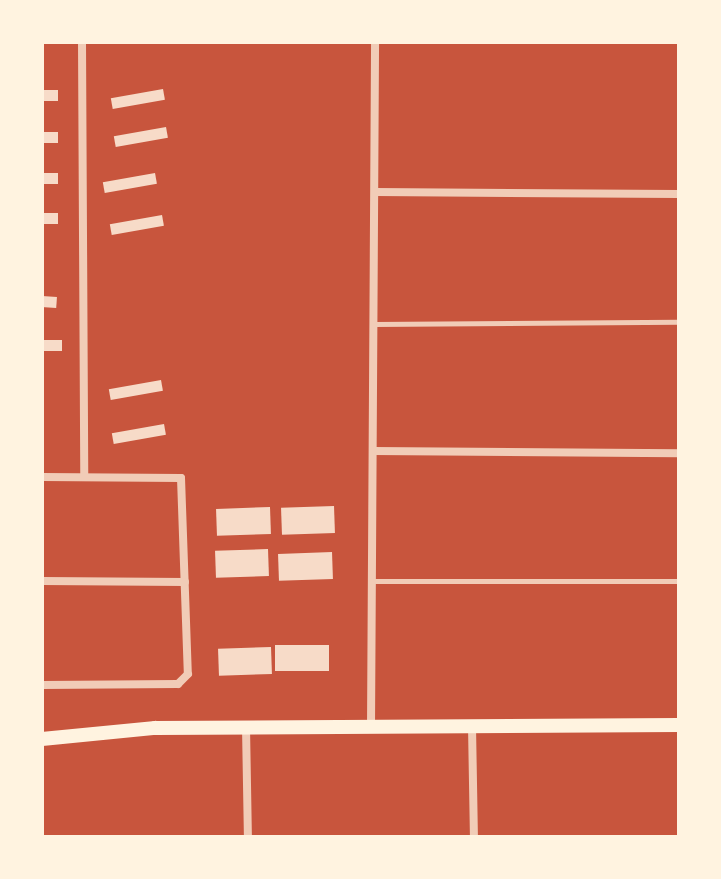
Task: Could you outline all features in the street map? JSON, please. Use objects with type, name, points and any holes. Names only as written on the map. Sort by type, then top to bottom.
[{"type":"main road","points":[[42,739],[155,728],[679,725]]},
{"type":"street","points":[[82,42],[84,477]]},
{"type":"street","points":[[371,726],[375,42]]},
{"type":"street","points":[[375,192],[679,194]]},
{"type":"street","points":[[373,451],[679,453]]},
{"type":"street","points":[[42,477],[180,476],[186,680],[161,685],[42,685]]},
{"type":"street","points":[[42,581],[185,582]]},
{"type":"street","points":[[472,726],[474,837]]},
{"type":"street","points":[[246,727],[248,837]]},
{"type":"lane","points":[[374,324],[679,322]]},
{"type":"lane","points":[[372,581],[679,581]]},
{"type":"building","points":[[163,89],[165,100],[113,109],[111,98]]},
{"type":"building","points":[[42,90],[58,90],[58,101],[42,101]]},
{"type":"building","points":[[166,127],[168,138],[116,147],[114,136]]},
{"type":"building","points":[[42,132],[58,132],[58,143],[42,143]]},
{"type":"building","points":[[42,173],[58,173],[58,184],[42,184]]},
{"type":"building","points":[[155,173],[157,184],[105,193],[103,182]]},
{"type":"building","points":[[42,213],[58,213],[58,224],[42,224]]},
{"type":"building","points":[[162,215],[164,226],[112,235],[110,224]]},
{"type":"building","points":[[42,296],[57,297],[56,308],[42,307]]},
{"type":"building","points":[[42,340],[62,340],[62,351],[42,351]]},
{"type":"building","points":[[161,380],[163,391],[111,400],[109,389]]},
{"type":"building","points":[[164,424],[166,435],[114,444],[112,433]]},
{"type":"building","points":[[334,506],[335,533],[282,535],[281,508]]},
{"type":"building","points":[[270,507],[271,534],[217,536],[216,509]]},
{"type":"building","points":[[268,549],[269,576],[216,578],[215,551]]},
{"type":"building","points":[[332,552],[333,579],[279,581],[278,554]]},
{"type":"building","points":[[275,645],[329,645],[329,671],[275,671]]},
{"type":"building","points":[[271,647],[272,674],[219,676],[218,649]]}]
